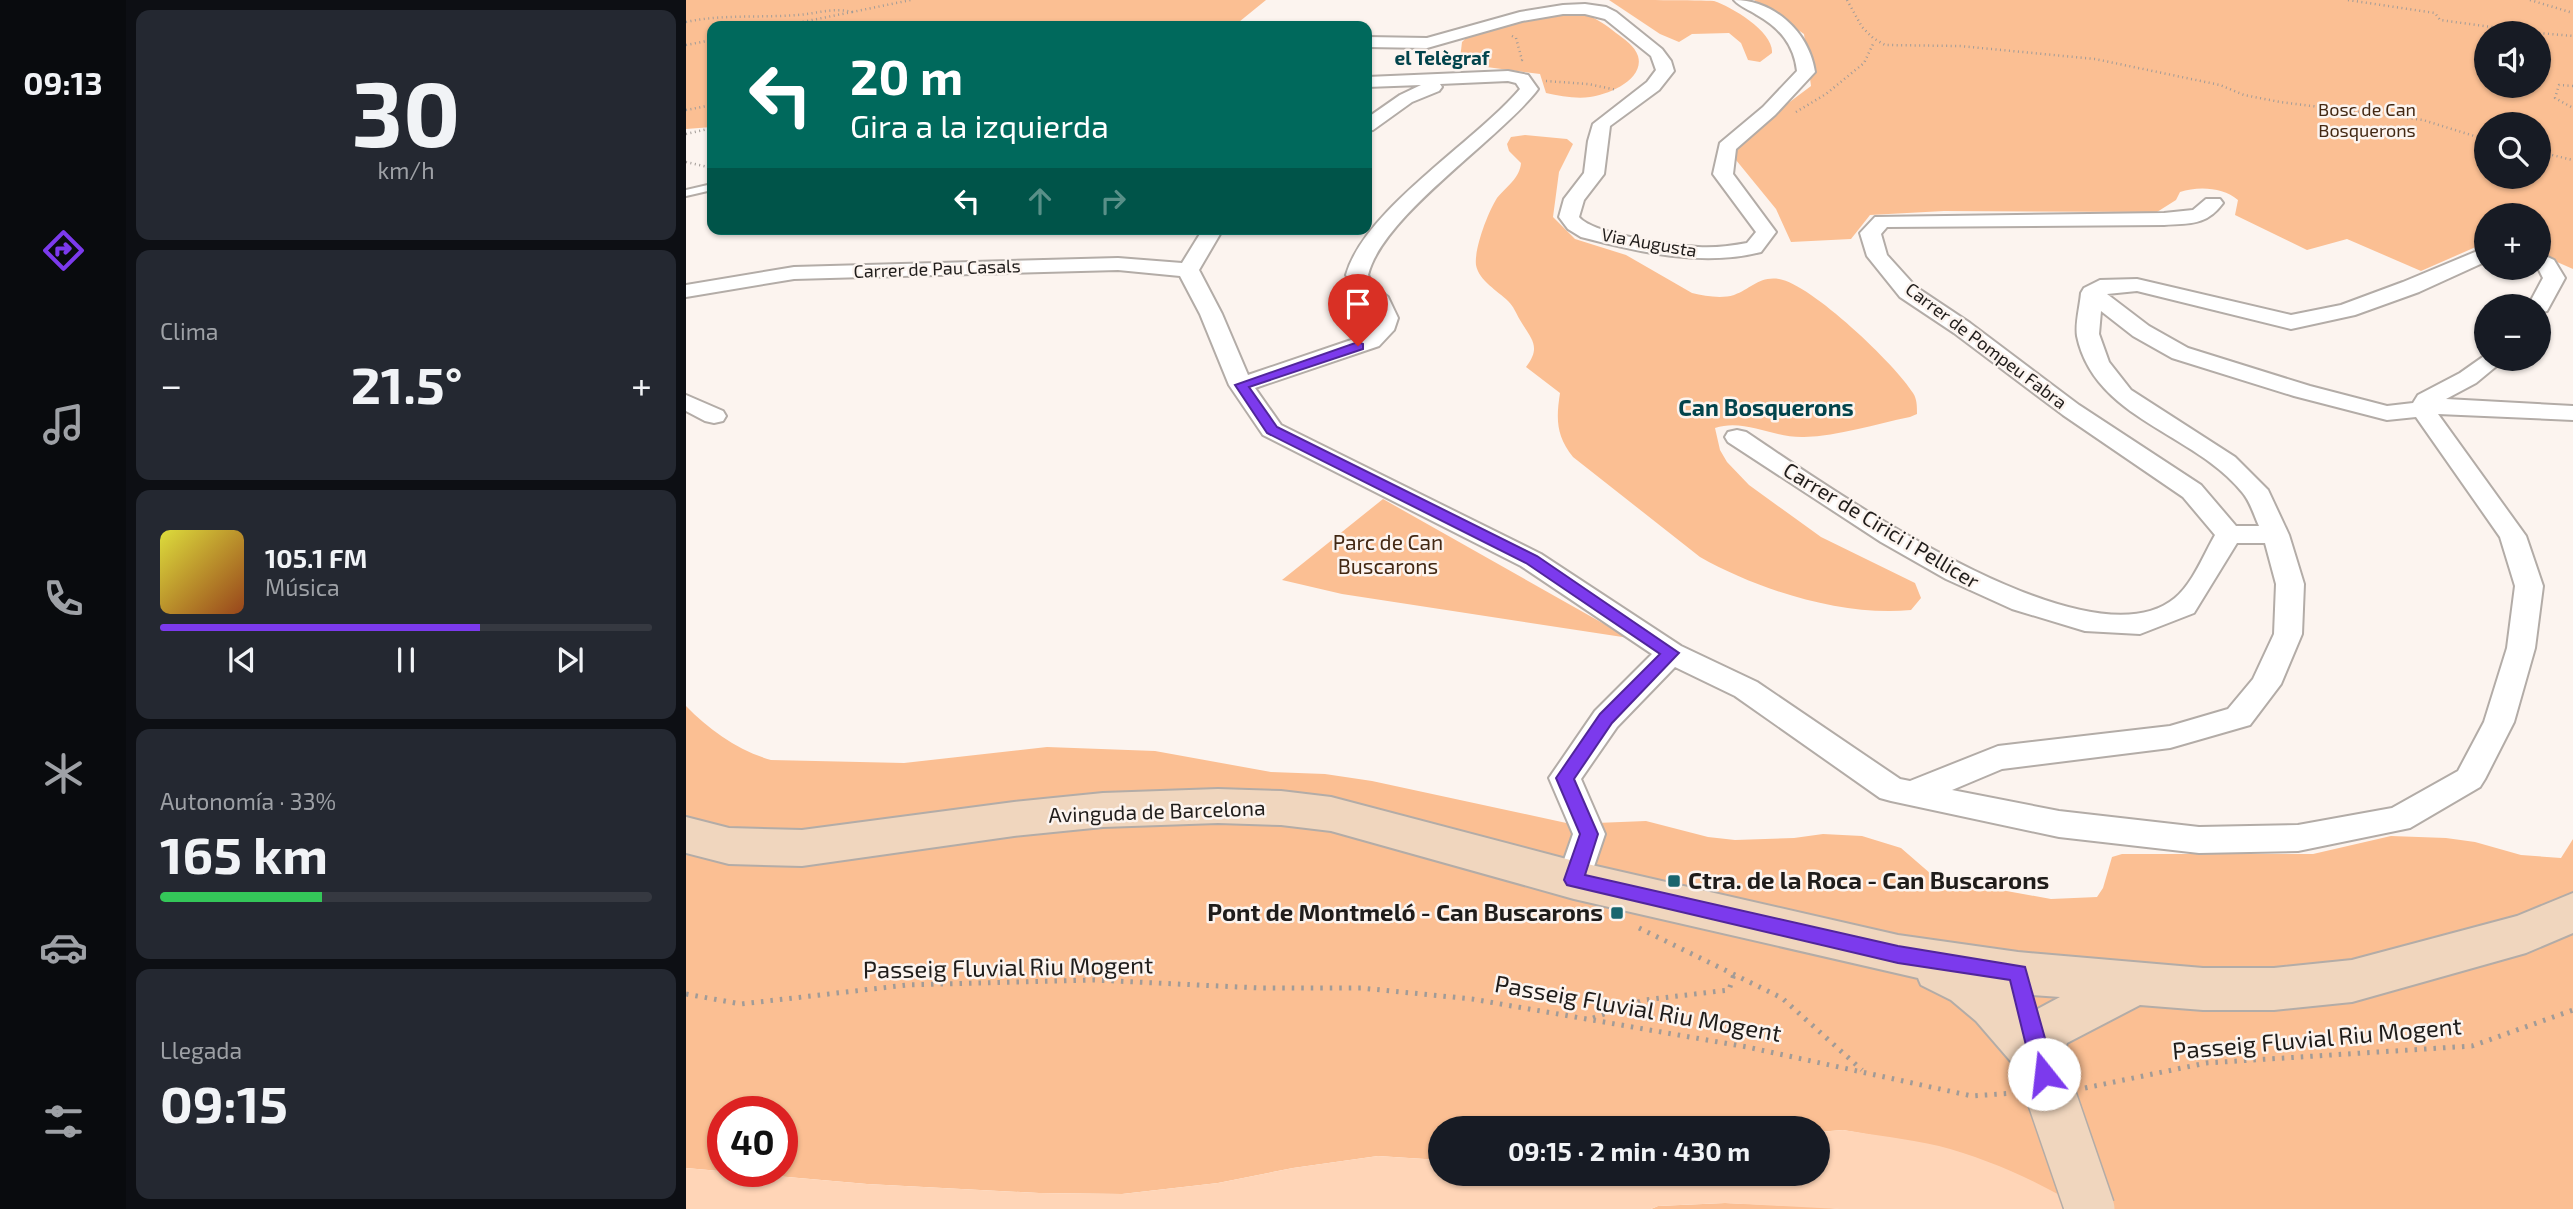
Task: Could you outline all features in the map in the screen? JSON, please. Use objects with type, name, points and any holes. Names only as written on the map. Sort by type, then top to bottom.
[{"type":"street","name":"Via Augusta","points":[[1372,42],[1422,44],[1446,38],[1509,11],[1544,3],[1582,4],[1607,13],[1651,49],[1666,65],[1665,71],[1653,86],[1602,124],[1597,141],[1594,174],[1574,199],[1569,217],[1575,225],[1588,233],[1698,253],[1728,254],[1754,248],[1766,232],[1723,173],[1727,147],[1797,84],[1806,72],[1800,47],[1780,23],[1742,0]]},
{"type":"street","points":[[1372,122],[1396,103],[1421,89],[1483,75]]},
{"type":"street","points":[[1241,385],[1345,352],[1371,341],[1383,330],[1387,318],[1380,302],[1364,288],[1357,275],[1362,256],[1394,217],[1529,89],[1521,79],[1508,76],[1372,82]]},
{"type":"street","name":"Carrer de Pompeu Fabra","points":[[2213,202],[2199,216],[2164,219],[1882,221],[1870,233],[1877,256],[1908,292],[1962,328],[2071,410],[2192,491],[2229,534]]},
{"type":"street","points":[[1209,235],[1188,270],[1211,314],[1241,385],[1272,430],[1531,560],[1671,653],[1746,690],[1891,789],[2059,824],[2199,840],[2298,838],[2399,819],[2469,779],[2499,722],[2521,648],[2529,586],[2514,536],[2423,411]]},
{"type":"street","points":[[2092,293],[2108,285],[2137,285],[2291,322],[2347,310],[2411,287],[2474,259]]},
{"type":"street","name":"Carrer de Pau Casals","points":[[686,291],[794,273],[1118,264],[1188,270]]},
{"type":"street","points":[[2551,269],[2562,283]]},
{"type":"street","points":[[2092,293],[2141,331],[2180,353],[2302,391],[2387,412],[2423,411],[2445,406],[2573,413]]},
{"type":"street","points":[[1912,793],[1998,758],[2170,737],[2239,716],[2266,684],[2288,634],[2290,584],[2276,535],[2255,490],[2226,462],[2123,395],[2098,363],[2088,334],[2092,293]]},
{"type":"street","points":[[2423,411],[2426,400],[2478,371]]},
{"type":"street","points":[[686,402],[714,416],[686,427]]},
{"type":"street","name":"Carrer de Cirici i Pellicer","points":[[1737,437],[1894,539],[1990,592],[2049,613],[2097,623],[2148,625],[2185,606],[2229,534]]},
{"type":"street","points":[[2229,534],[2276,535]]},
{"type":"street","points":[[1574,880],[1589,834],[1565,778],[1606,719],[1671,653]]},
{"type":"street","name":"Avinguda de Barcelona","points":[[686,835],[730,846],[790,848],[836,845],[1014,818],[1103,810],[1218,806],[1281,808],[1331,814],[1574,880],[1898,955]]},
{"type":"street","points":[[1898,955],[2018,973],[2132,984],[2203,989],[2317,986],[2352,981],[2526,933],[2573,912]]},
{"type":"street","points":[[1898,955],[1961,979],[2001,1010],[2047,1080]]},
{"type":"street","points":[[2018,973],[2047,1080],[2090,1209]]},
{"type":"street","points":[[2047,1080],[2046,1029],[2132,984]]},
{"type":"lane","points":[[686,193],[707,188]]},
{"type":"path","points":[[807,21],[911,0]]},
{"type":"path","points":[[1847,0],[1849,8],[1874,42],[1901,46],[1960,46],[2095,59],[2220,85],[2244,95],[2423,120],[2474,136]]},
{"type":"path","points":[[2348,0],[2435,13],[2440,20],[2474,25]]},
{"type":"path","points":[[2530,0],[2573,13]]},
{"type":"path","points":[[686,22],[712,16],[797,15],[844,10],[852,12]]},
{"type":"path","points":[[1482,24],[1516,38],[1522,60],[1483,75]]},
{"type":"path","points":[[2551,34],[2573,37]]},
{"type":"path","points":[[686,45],[707,41]]},
{"type":"path","points":[[1746,132],[1772,126],[1826,94],[1864,63],[1874,42]]},
{"type":"path","points":[[1524,82],[1588,84],[1620,90],[1637,98]]},
{"type":"path","points":[[2573,86],[2559,85],[2554,97],[2573,108]]},
{"type":"path","points":[[686,110],[707,106]]},
{"type":"path","points":[[686,134],[707,129]]},
{"type":"path","points":[[2551,155],[2573,160]]},
{"type":"path","points":[[686,162],[707,167]]},
{"type":"path","points":[[1638,927],[1782,998],[1864,1072]]},
{"type":"path","points":[[1590,1019],[1644,1000],[1729,990],[1734,974]]},
{"type":"path","name":"Passeig Fluvial Riu Mogent","points":[[686,994],[741,1004],[907,985],[1094,980],[1260,988],[1361,988],[1472,999],[1590,1019],[1747,1047],[1972,1096],[2047,1080],[2206,1063],[2472,1046],[2573,1010]]},
{"type":"green space","points":[[686,0],[1266,0],[1240,21],[707,21],[707,127],[686,129]]},
{"type":"green space","points":[[1609,0],[1714,1],[1741,15],[1759,29],[1771,45],[1772,53],[1760,62],[1748,60],[1741,43],[1729,33],[1692,34],[1679,42],[1660,34]]},
{"type":"green space","name":"Bosc de Can Bosquerons","points":[[1754,0],[2573,0],[2573,269],[2551,259],[2551,203],[2474,203],[2474,248],[2421,271],[2347,239],[2307,250],[2235,215],[2238,200],[2232,196],[2218,190],[2202,188],[2180,192],[2176,200],[2157,212],[1944,211],[1870,215],[1851,239],[1791,242],[1776,209],[1727,149],[1811,86],[1804,34]]},
{"type":"green space","points":[[1534,12],[1577,13],[1600,22],[1634,49],[1639,65],[1636,72],[1623,85],[1606,93],[1574,97],[1546,93],[1540,74],[1464,64],[1460,59],[1462,42],[1467,37]]},
{"type":"green space","points":[[1525,135],[1567,139],[1573,144],[1559,172],[1553,217],[1575,239],[1626,255],[1692,293],[1713,297],[1729,296],[1766,279],[1779,279],[1793,284],[1852,327],[1904,380],[1917,403],[1917,414],[1910,417],[1844,432],[1804,437],[1737,425],[1715,428],[1720,450],[1727,462],[1749,485],[1821,537],[1915,583],[1921,598],[1911,610],[1885,611],[1830,605],[1775,590],[1723,569],[1700,557],[1573,457],[1560,434],[1560,393],[1526,367],[1534,348],[1531,338],[1512,306],[1485,281],[1476,265],[1479,240],[1490,212],[1497,198],[1515,178],[1520,168],[1521,163],[1509,151],[1507,144],[1511,137]]},
{"type":"green space","name":"Parc de Can Buscarons","points":[[1383,499],[1629,638],[1342,594],[1282,580]]},
{"type":"green space","points":[[686,706],[725,739],[771,760],[904,763],[1047,747],[1155,751],[1271,772],[1325,774],[1372,781],[1571,824],[1646,821],[1708,837],[1735,840],[1823,834],[1862,836],[1901,848],[1931,874],[1946,880],[2051,899],[2097,897],[2103,888],[2112,857],[2122,854],[2313,854],[2391,836],[2446,838],[2475,842],[2521,855],[2561,858],[2573,839],[2573,1209],[2083,1209],[2001,1168],[1939,1147],[1843,1130],[1830,1131],[1830,1116],[1428,1116],[1428,1159],[1378,1156],[1293,1168],[1218,1183],[1122,1194],[1039,1193],[798,1178],[798,1096],[707,1096],[707,1170],[686,1168]]},
{"type":"green space","points":[[1725,1203],[1839,1209],[1651,1209],[1658,1206]]},
{"type":"shaded area","points":[[1843,1130],[1915,1141],[1958,1151],[2014,1172],[2083,1209],[1839,1209],[1725,1203],[1658,1206],[1651,1209],[686,1209],[686,1168],[707,1170],[707,1187],[798,1187],[798,1178],[1039,1193],[1122,1194],[1218,1183],[1293,1168],[1378,1156],[1428,1159],[1428,1186],[1830,1186],[1830,1131]]},
{"type":"place","name":"Ctra. de la Roca - Can Buscarons","points":[[1674,881]]},
{"type":"place","name":"Pont de Montmeló - Can Buscarons","points":[[1617,913]]},
{"type":"district","name":"el Telègraf","points":[[1442,58]]},
{"type":"district","name":"Can Bosquerons","points":[[1766,408]]},
{"type":"route","points":[[1358,346],[1241,385],[1272,430],[1531,560],[1671,653],[1606,719],[1565,778],[1589,834],[1574,880],[1898,955],[2018,973],[2044,1074]]}]
